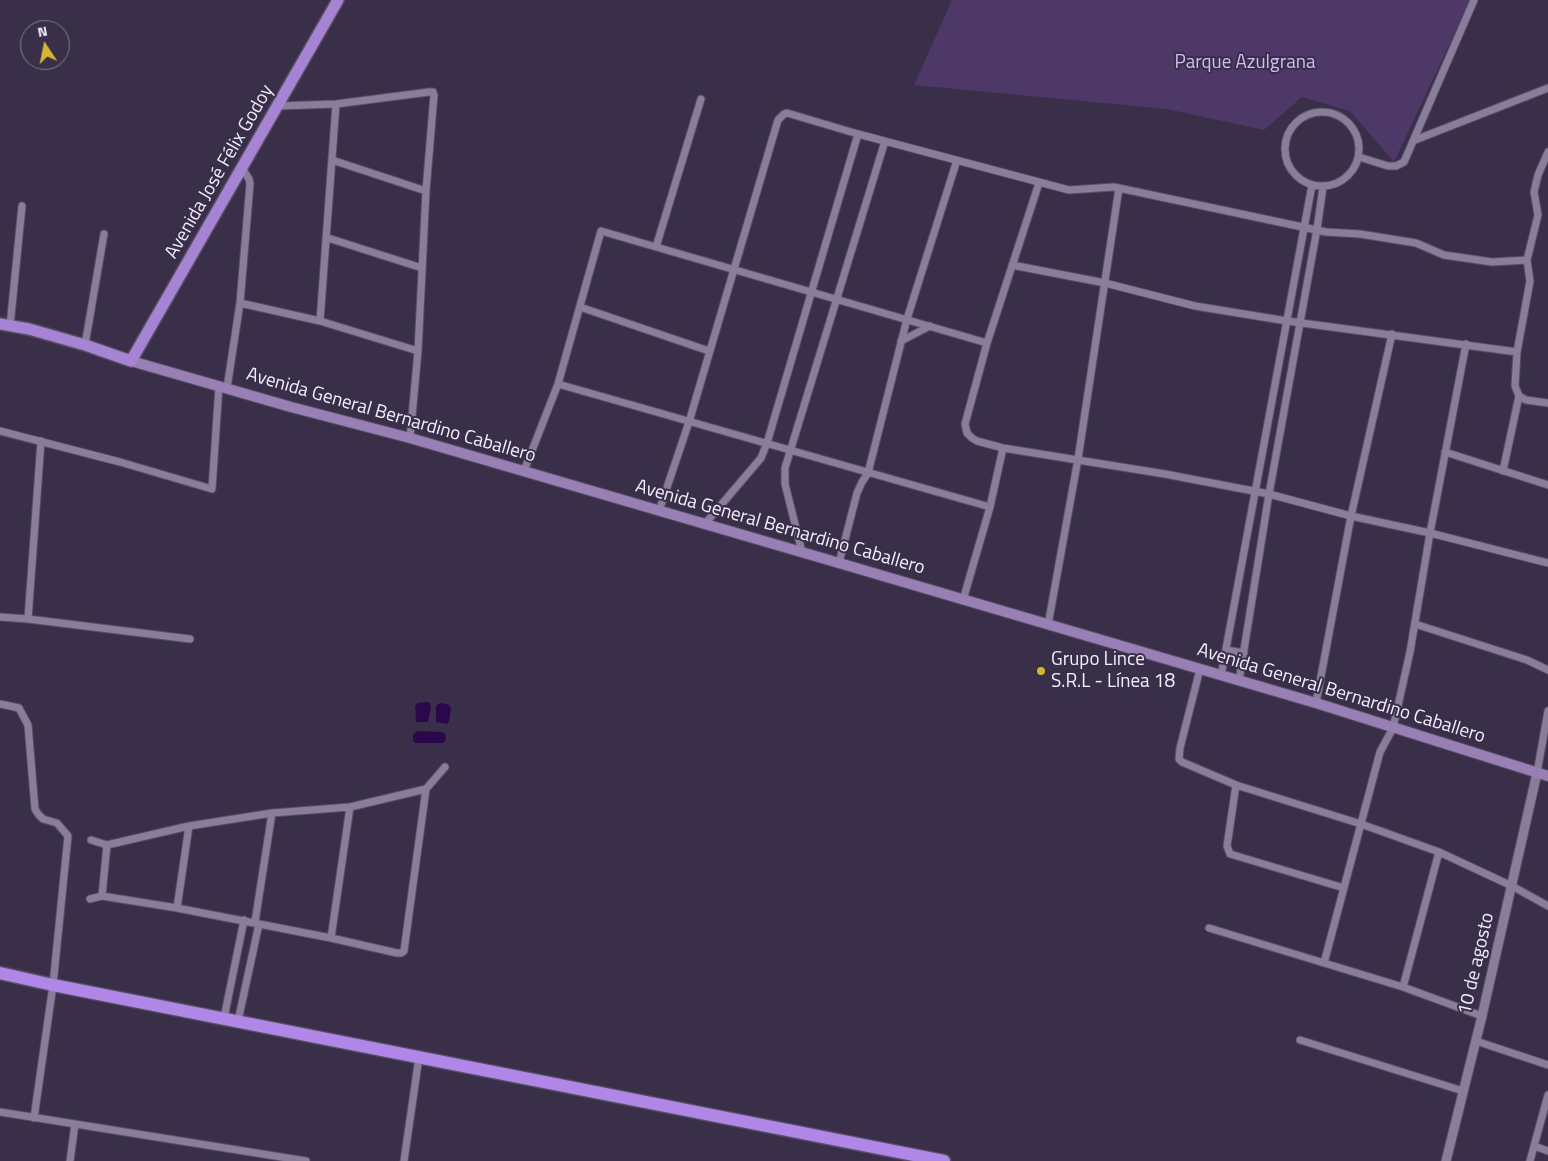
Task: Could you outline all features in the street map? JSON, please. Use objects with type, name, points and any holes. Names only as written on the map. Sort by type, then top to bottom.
[{"type":"highway","points":[[0,972],[53,985],[419,1057],[909,1157],[944,1161]]},
{"type":"main road","name":"Avenida José Félix Godoy","points":[[131,361],[338,0]]},
{"type":"main road","name":"Avenida General Bernardino Caballero","points":[[5,325],[86,345],[131,361],[291,407],[410,438],[802,552],[1316,703],[1548,776]]},
{"type":"street","points":[[1359,157],[1388,166],[1396,166],[1404,162],[1474,0]]},
{"type":"street","points":[[1415,140],[1548,88]]},
{"type":"street","points":[[278,106],[336,104],[433,92],[418,351],[410,438]]},
{"type":"street","points":[[656,247],[701,99]]},
{"type":"street","points":[[320,321],[328,238],[336,104]]},
{"type":"street","points":[[1321,112],[1338,115],[1349,122],[1356,133],[1360,145],[1359,157],[1354,169],[1346,178],[1335,184],[1323,187],[1301,180],[1292,172],[1284,151],[1286,139],[1291,128],[1309,114],[1321,112]]},
{"type":"street","points":[[658,511],[689,422],[780,116],[787,113],[858,134],[1069,190],[1097,187],[1119,188],[1326,232],[1360,234],[1416,243],[1444,254],[1492,262],[1528,260]]},
{"type":"street","points":[[704,524],[761,458],[767,443],[858,134]]},
{"type":"street","points":[[802,552],[785,484],[785,468],[885,141]]},
{"type":"street","points":[[1503,471],[1519,396],[1514,378],[1530,281],[1528,260],[1538,215],[1534,192],[1538,175],[1548,152]]},
{"type":"street","points":[[332,160],[426,191]]},
{"type":"street","points":[[839,563],[857,492],[868,473],[907,319],[957,160]]},
{"type":"street","points":[[0,431],[212,489],[223,387],[240,303],[250,184],[242,168]]},
{"type":"street","points":[[1039,183],[986,343],[964,424],[967,433],[977,441],[1003,448],[1165,474],[1269,494],[1351,516],[1430,533],[1548,563]]},
{"type":"street","points":[[1221,676],[1312,185]]},
{"type":"street","points":[[1240,681],[1269,494],[1323,187]]},
{"type":"street","points":[[1048,625],[1078,459],[1119,188]]},
{"type":"street","points":[[5,325],[22,206]]},
{"type":"street","points":[[524,471],[558,384],[601,232],[986,343]]},
{"type":"street","points":[[86,345],[104,234]]},
{"type":"street","points":[[328,238],[422,268]]},
{"type":"street","points":[[1012,264],[1195,306],[1287,321],[1517,352]]},
{"type":"street","points":[[240,303],[320,321],[418,351]]},
{"type":"street","points":[[580,307],[709,351]]},
{"type":"street","points":[[901,341],[930,326]]},
{"type":"street","points":[[1316,703],[1351,516],[1392,334]]},
{"type":"street","points":[[1324,963],[1380,752],[1393,728],[1415,624],[1430,533],[1466,344]]},
{"type":"street","points":[[558,384],[990,507]]},
{"type":"street","points":[[1519,396],[1526,400],[1548,403]]},
{"type":"street","points":[[28,619],[41,441]]},
{"type":"street","points":[[963,600],[990,507],[1003,448]]},
{"type":"street","points":[[1445,452],[1548,485]]},
{"type":"street","points":[[0,617],[190,640]]},
{"type":"street","points":[[1415,624],[1527,660],[1548,670]]},
{"type":"street","points":[[1226,650],[1244,653]]},
{"type":"street","points":[[1200,669],[1180,748],[1180,759],[1185,764],[1236,785],[1361,824],[1439,852],[1512,886],[1548,906]]},
{"type":"street","points":[[0,704],[19,708],[28,725],[38,814],[43,819],[57,823],[68,836],[53,985],[34,1118]]},
{"type":"street","points":[[1537,773],[1548,711]]},
{"type":"street","points":[[90,899],[102,896],[244,920],[397,954],[404,951],[426,789],[445,767]]},
{"type":"street","name":"10 de agosto","points":[[1446,1161],[1482,1016],[1537,773]]},
{"type":"street","points":[[1236,785],[1227,846],[1230,854],[1344,888]]},
{"type":"street","points":[[91,840],[107,845],[189,826],[272,813],[350,807],[426,789]]},
{"type":"street","points":[[331,938],[350,807]]},
{"type":"street","points":[[238,1021],[257,923],[272,813]]},
{"type":"street","points":[[177,908],[189,826]]},
{"type":"street","points":[[102,896],[107,845]]},
{"type":"street","points":[[1403,987],[1439,852]]},
{"type":"street","points":[[224,1018],[244,920]]},
{"type":"street","points":[[1209,928],[1403,987],[1482,1016]]},
{"type":"street","points":[[1300,1040],[1463,1091]]},
{"type":"street","points":[[1476,1041],[1548,1065]]},
{"type":"street","points":[[404,1161],[419,1057]]},
{"type":"street","points":[[1530,1161],[1548,1095]]},
{"type":"street","points":[[0,1112],[306,1161]]},
{"type":"street","points":[[70,1161],[75,1124]]},
{"type":"street","points":[[1534,1146],[1548,1151]]},
{"type":"green space","name":"Parque Azulgrana","points":[[952,0],[1470,0],[1394,162],[1350,111],[1302,97],[1264,130],[1167,109],[914,85]]},
{"type":"shaded area","points":[[418,703],[430,703],[431,707],[428,722],[416,722],[415,706]]},
{"type":"shaded area","points":[[442,703],[449,705],[451,708],[447,724],[436,722],[436,707]]},
{"type":"shaded area","points":[[417,731],[442,732],[445,734],[446,739],[443,743],[416,743],[413,741],[413,735]]},
{"type":"place","name":"Grupo Lince S.R.L - Línea 18","points":[[1041,671]]}]
